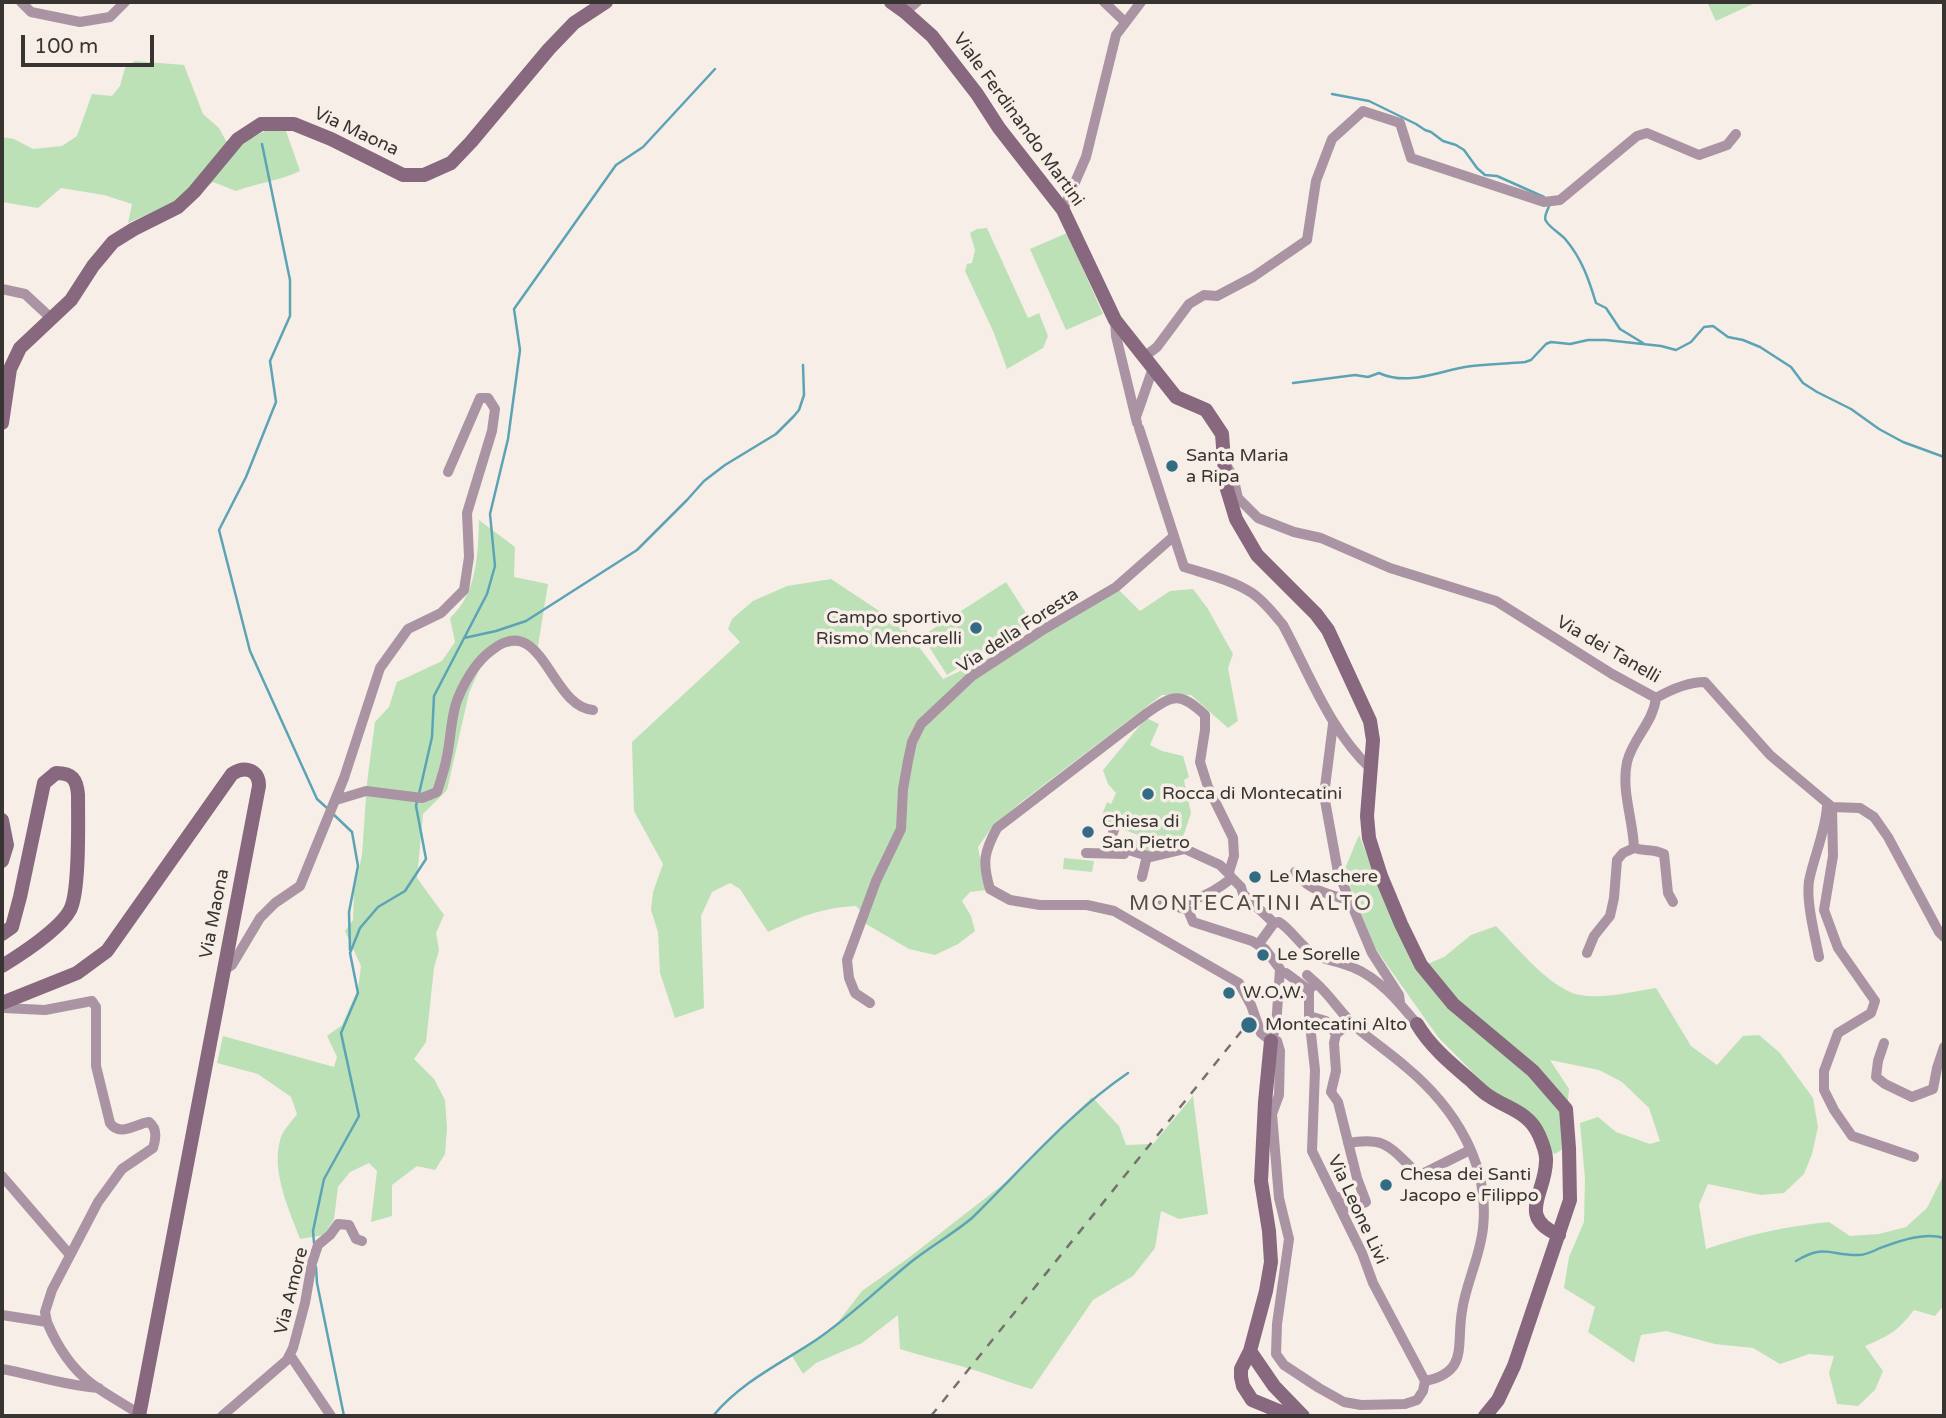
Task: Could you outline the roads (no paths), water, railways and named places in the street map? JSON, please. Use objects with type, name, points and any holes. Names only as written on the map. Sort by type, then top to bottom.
[{"type":"street","points":[[21,2],[31,12],[80,22],[110,17],[125,2]]},
{"type":"street","name":"Via Maona","points":[[2,423],[10,369],[19,348],[71,300],[113,242],[178,207],[238,139],[261,124],[295,124],[403,175],[424,175],[451,163],[574,23],[606,2]]},
{"type":"street","name":"Viale Ferdinando Martini","points":[[891,2],[932,36],[1063,210],[1115,320],[1176,397],[1206,410],[1222,434],[1226,486],[1236,519],[1257,555],[1316,614],[1328,630],[1370,721],[1373,740],[1367,816],[1369,838],[1381,876],[1421,965],[1453,1004],[1533,1071],[1566,1109],[1570,1200],[1514,1366],[1498,1400],[1485,1416]]},
{"type":"street","points":[[905,12],[917,2]]},
{"type":"street","points":[[1104,2],[1125,22]]},
{"type":"street","points":[[1063,210],[1086,157],[1116,35],[1142,2]]},
{"type":"street","points":[[1137,423],[1148,362],[1189,304],[1204,295],[1217,296],[1253,277],[1307,240],[1316,181],[1332,139],[1363,111],[1400,123],[1411,158],[1544,202],[1560,200],[1637,135],[1647,133],[1699,155],[1727,145],[1736,134]]},
{"type":"street","points":[[2,289],[25,294],[52,319]]},
{"type":"street","points":[[1115,320],[1132,407],[1184,567],[1237,585],[1272,611],[1288,633],[1333,724],[1354,753],[1371,769]]},
{"type":"street","points":[[224,970],[232,965],[260,918],[275,903],[300,887],[344,778],[380,668],[408,629],[441,613],[464,590],[469,557],[467,513],[492,431],[495,410],[488,398],[480,398],[448,472]]},
{"type":"street","name":"Via dei Tanelli","points":[[1225,464],[1233,476],[1238,498],[1258,518],[1294,532],[1321,538],[1390,568],[1496,601],[1612,674],[1656,698],[1666,692],[1704,682],[1770,755],[1829,805]]},
{"type":"street","name":"Via della Foresta","points":[[870,1003],[855,993],[849,978],[847,960],[876,881],[901,829],[903,789],[908,761],[912,742],[921,724],[972,676],[1115,587],[1174,536]]},
{"type":"street","points":[[335,800],[366,791],[422,798],[437,792],[447,759],[457,699],[473,670],[493,649],[511,641],[522,641],[535,648],[566,695],[587,710],[593,710]]},
{"type":"street","points":[[1154,900],[1172,903],[1201,898],[1217,889],[1230,875],[1234,856],[1233,838],[1199,762],[1205,715],[1189,701],[1176,698],[1165,700],[1147,713],[997,828],[987,847],[984,871],[990,889],[1010,900],[1040,905],[1087,905],[1114,911],[1239,983],[1261,1032],[1270,1041],[1277,1041],[1280,1051],[1279,1094],[1272,1114],[1279,1198],[1289,1239],[1277,1324],[1276,1354],[1284,1365],[1343,1402],[1361,1405],[1405,1404],[1417,1400],[1425,1381],[1440,1378],[1454,1368],[1459,1356],[1458,1336],[1462,1307],[1483,1226],[1483,1190],[1475,1160],[1451,1113],[1425,1084],[1313,990],[1280,973]]},
{"type":"street","points":[[1634,848],[1626,789],[1628,761],[1653,713],[1656,698]]},
{"type":"street","points":[[1333,724],[1324,794],[1338,872],[1372,953],[1399,995],[1399,1002]]},
{"type":"street","name":"Via Maona","points":[[2,1004],[77,973],[107,951],[232,774],[246,768],[256,774],[259,786],[139,1415]]},
{"type":"street","points":[[2,934],[12,927],[15,917],[44,783],[56,772],[65,773],[78,785],[75,894],[70,910],[60,922],[2,966]]},
{"type":"street","points":[[1829,805],[1860,808],[1874,817],[1944,937]]},
{"type":"street","points":[[1819,957],[1812,923],[1809,884],[1829,805]]},
{"type":"street","points":[[1829,805],[1833,856],[1824,910],[1838,948],[1875,1001],[1871,1013],[1838,1033],[1824,1071],[1824,1090],[1833,1110],[1852,1136],[1914,1157]]},
{"type":"street","points":[[2,820],[7,845],[2,862]]},
{"type":"street","points":[[1115,827],[1109,844],[1151,857],[1185,849],[1220,865],[1241,887],[1243,894],[1275,923],[1286,926],[1315,955],[1370,975],[1399,1002],[1442,1055],[1488,1096],[1521,1112],[1539,1133],[1547,1160],[1536,1213],[1545,1229],[1559,1235]]},
{"type":"street","points":[[1587,953],[1594,936],[1610,916],[1617,860],[1623,853],[1634,848],[1654,849],[1664,855],[1668,893],[1673,902]]},
{"type":"street","points":[[1086,853],[1135,855],[1146,860],[1157,859],[1157,856]]},
{"type":"street","points":[[1142,877],[1146,860]]},
{"type":"street","points":[[1295,872],[1308,885],[1321,892],[1351,901]]},
{"type":"street","points":[[1172,903],[1188,910],[1193,922],[1258,945],[1280,969],[1276,1027],[1270,1041],[1261,1181],[1271,1262],[1250,1351],[1241,1374],[1243,1387],[1257,1403],[1291,1416]]},
{"type":"street","points":[[1258,945],[1275,923]]},
{"type":"street","points":[[1307,975],[1313,990]]},
{"type":"street","name":"Via Leone Livi","points":[[1313,990],[1309,1016],[1315,1070],[1312,1151],[1363,1253],[1373,1283],[1425,1381]]},
{"type":"street","points":[[2,1004],[4,1008],[45,1010],[92,1001],[96,1007],[96,1066],[110,1123],[116,1130],[147,1122],[154,1128],[156,1137],[153,1148],[122,1169],[98,1202],[70,1255],[45,1312],[55,1341],[72,1365],[92,1384],[139,1415]]},
{"type":"street","points":[[1309,1016],[1326,1021],[1336,1034]]},
{"type":"street","points":[[1330,1188],[1344,1205],[1351,1208],[1366,1202],[1357,1178],[1338,1102],[1331,1091],[1335,1071],[1336,1034],[1350,1022]]},
{"type":"street","points":[[1884,1043],[1876,1077],[1912,1097],[1933,1089],[1944,1046]]},
{"type":"street","points":[[1348,1143],[1378,1141],[1420,1175],[1470,1150]]},
{"type":"street","points":[[2,1176],[70,1255]]},
{"type":"street","points":[[1351,1208],[1349,1212],[1364,1242],[1369,1273]]},
{"type":"street","name":"Via Amore","points":[[222,1416],[288,1360],[318,1245],[338,1224],[349,1225],[356,1239],[362,1241]]},
{"type":"street","points":[[2,1315],[47,1322]]},
{"type":"street","points":[[1250,1351],[1273,1386],[1303,1416]]},
{"type":"street","points":[[290,1355],[331,1416]]},
{"type":"street","points":[[2,1369],[80,1387],[100,1388]]},
{"type":"waterway","points":[[419,794],[432,737],[434,696],[487,594],[495,566],[490,514],[508,439],[520,350],[514,309],[616,165],[643,147],[715,69]]},
{"type":"waterway","points":[[1332,94],[1369,101],[1464,150],[1485,175],[1497,176],[1544,197]]},
{"type":"waterway","points":[[262,144],[290,280],[290,316],[270,361],[276,402],[246,477],[219,530],[250,651],[317,799],[327,808]]},
{"type":"waterway","points":[[1549,206],[1545,219],[1566,240],[1576,255],[1588,278],[1596,303],[1606,308],[1620,329],[1643,343]]},
{"type":"waterway","points":[[1293,383],[1355,375],[1368,377],[1379,373],[1390,377],[1411,378],[1465,367],[1525,362],[1551,342],[1570,344],[1606,340],[1676,350],[1691,342],[1704,327],[1713,326],[1728,337],[1760,347],[1791,367],[1803,383],[1851,409],[1879,429],[1903,442],[1944,457]]},
{"type":"waterway","points":[[464,638],[526,621],[637,550],[704,481],[776,434],[794,416],[804,395],[803,365]]},
{"type":"waterway","points":[[314,1243],[313,1231],[324,1179],[359,1116],[341,1033],[358,993],[350,953],[360,928],[378,907],[405,891],[426,859],[417,801]]},
{"type":"waterway","points":[[332,813],[352,832],[358,866],[349,912],[350,950]]},
{"type":"waterway","points":[[713,1416],[748,1383],[829,1331],[911,1262],[972,1218],[1066,1123],[1128,1073]]},
{"type":"waterway","points":[[1796,1261],[1821,1251],[1862,1255],[1912,1238],[1944,1238]]},
{"type":"waterway","points":[[316,1267],[344,1416]]},
{"type":"railway","points":[[931,1416],[1244,1028]]},
{"type":"place","name":"Santa Maria a Ripa","points":[[1172,466]]},
{"type":"place","name":"Campo sportivo Rismo Mencarelli","points":[[976,628]]},
{"type":"place","name":"Rocca di Montecatini","points":[[1148,794]]},
{"type":"place","name":"Chiesa di San Pietro","points":[[1088,832]]},
{"type":"place","name":"Le Maschere","points":[[1255,877]]},
{"type":"place","name":"Le Sorelle","points":[[1263,955]]},
{"type":"place","name":"W.O.W.","points":[[1229,993]]},
{"type":"place","name":"Montecatini Alto","points":[[1249,1025]]},
{"type":"place","name":"Chesa dei Santi Jacopo e Filippo","points":[[1386,1185]]},
{"type":"district","name":"MONTECATINI ALTO","points":[[1251,904]]}]
